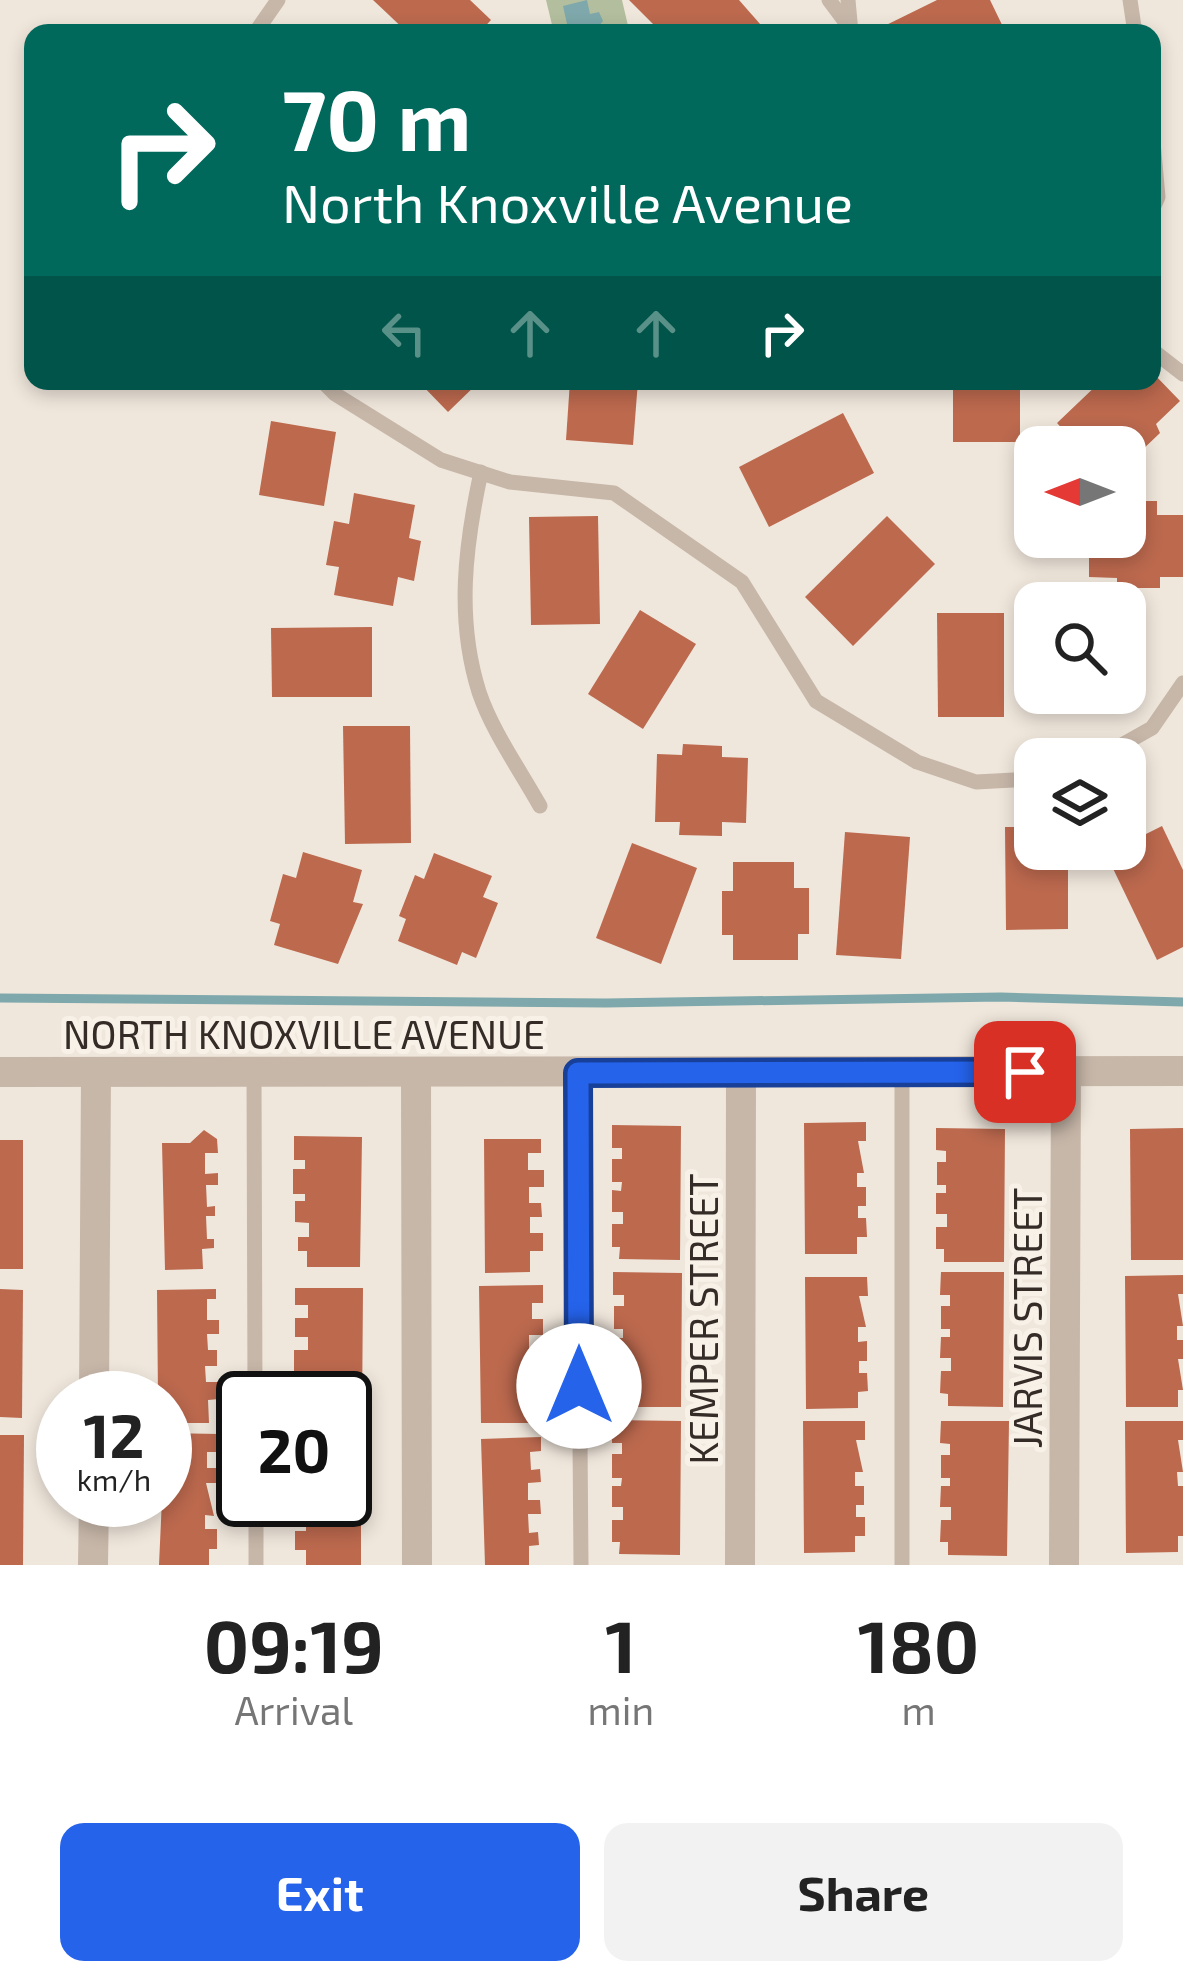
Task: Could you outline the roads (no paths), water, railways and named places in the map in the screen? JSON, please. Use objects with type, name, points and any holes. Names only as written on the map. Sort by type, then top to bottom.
[{"type":"street","name":"NORTH KNOXVILLE AVENUE","points":[[0,1072],[1183,1071]]},
{"type":"street","points":[[94,1371],[96,1072]]},
{"type":"street","points":[[416,1072],[417,1565]]},
{"type":"street","name":"JARVIS STREET","points":[[1064,1565],[1066,1072]]},
{"type":"street","name":"KEMPER STREET","points":[[740,1565],[741,1074]]},
{"type":"street","points":[[93,1565],[94,1527]]},
{"type":"lane","points":[[330,390],[441,460],[510,482],[614,493],[742,582],[816,701],[917,762],[976,782],[1014,780]]},
{"type":"lane","points":[[481,472],[468,534],[466,638],[480,696],[540,806]]},
{"type":"lane","points":[[1134,738],[1152,728],[1183,683]]},
{"type":"lane","points":[[254,1072],[255,1371]]},
{"type":"lane","points":[[578,1073],[580,1565]]},
{"type":"lane","points":[[902,1073],[902,1565]]},
{"type":"lane","points":[[256,1527],[256,1565]]},
{"type":"water","points":[[587,0],[590,14],[599,12],[603,21],[567,24],[563,6]]},
{"type":"waterway","points":[[0,998],[606,1003],[1001,997],[1183,1002]]}]
